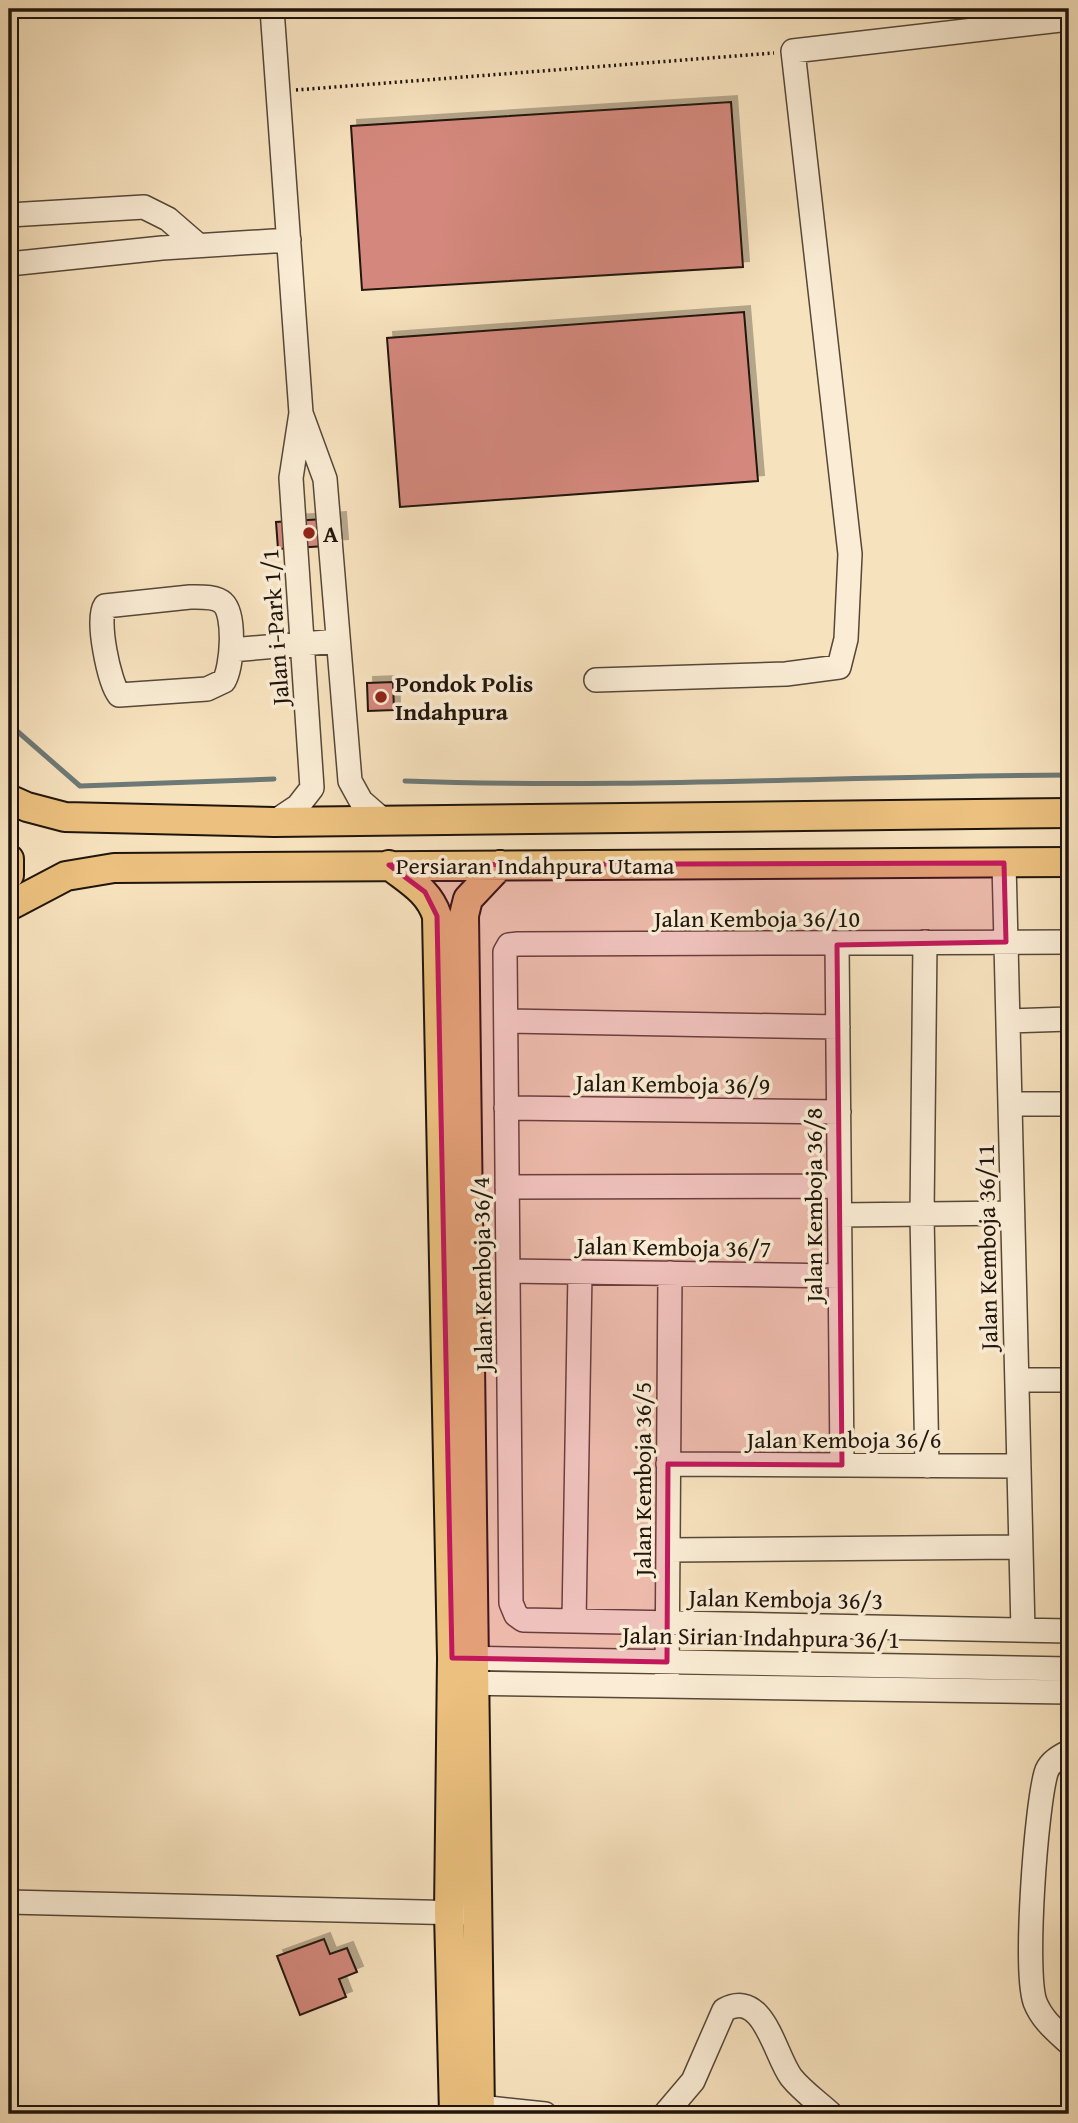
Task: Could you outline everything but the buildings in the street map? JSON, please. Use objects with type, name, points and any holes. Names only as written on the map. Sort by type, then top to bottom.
[{"type":"main road","name":"Persiaran Indahpura Utama","points":[[9,799],[27,807],[65,817],[274,822],[1069,813]]},
{"type":"main road","points":[[9,859],[9,875]]},
{"type":"main road","name":"Persiaran Indahpura Utama","points":[[9,906],[66,876],[114,869],[1069,862]]},
{"type":"main road","points":[[471,2112],[463,1913],[464,915],[468,899],[500,865]]},
{"type":"main road","points":[[389,866],[425,892],[438,916],[463,1671]]},
{"type":"street","name":"Jalan i-Park 1/1","points":[[272,9],[302,412],[292,478],[312,788],[298,806],[274,822]]},
{"type":"street","points":[[596,680],[786,674],[839,667],[846,639],[850,554],[793,51],[1069,19]]},
{"type":"street","points":[[9,215],[144,207],[168,219],[198,246]]},
{"type":"street","points":[[9,264],[289,240]]},
{"type":"street","name":"Jalan i-Park 1/1","points":[[302,412],[324,479],[350,781],[361,801],[384,821]]},
{"type":"street","points":[[190,597],[214,599],[223,602],[228,611],[231,650],[227,676],[219,685],[207,689],[119,695],[112,683],[100,619],[102,611],[111,604],[190,597]]},
{"type":"street","points":[[231,650],[338,641]]},
{"type":"street","name":"Jalan Kemboja 36/11","points":[[1004,863],[1023,1630]]},
{"type":"street","points":[[925,942],[922,1216],[927,1466]]},
{"type":"street","name":"Jalan Kemboja 36/10","points":[[509,945],[1069,942]]},
{"type":"street","name":"Jalan Kemboja 36/4","points":[[509,945],[505,952],[511,1603]]},
{"type":"street","name":"Jalan Kemboja 36/8","points":[[837,945],[842,1465]]},
{"type":"street","points":[[1008,1021],[1069,1019]]},
{"type":"street","points":[[506,1021],[838,1027]]},
{"type":"street","points":[[1010,1104],[1069,1104]]},
{"type":"street","name":"Jalan Kemboja 36/9","points":[[506,1108],[839,1112]]},
{"type":"street","points":[[507,1187],[839,1186]]},
{"type":"street","points":[[840,1215],[1012,1213]]},
{"type":"street","name":"Jalan Kemboja 36/7","points":[[508,1271],[840,1276]]},
{"type":"street","points":[[574,1621],[580,1272]]},
{"type":"street","name":"Jalan Kemboja 36/5","points":[[667,1686],[670,1273]]},
{"type":"street","points":[[1017,1380],[1069,1380]]},
{"type":"street","name":"Jalan Kemboja 36/6","points":[[668,1464],[1019,1466]]},
{"type":"street","points":[[668,1550],[1021,1548]]},
{"type":"street","name":"Jalan Kemboja 36/3","points":[[511,1603],[516,1615],[523,1620],[1069,1632]]},
{"type":"street","name":"Jalan Sirian Indahpura 36/1","points":[[463,1671],[667,1662],[1069,1669]]},
{"type":"street","name":"Jalan Sirian Indahpura 36/1","points":[[463,1671],[667,1686],[1069,1692]]},
{"type":"street","points":[[1069,1752],[1059,1756],[1047,1770],[1037,1832],[1033,1977],[1035,2003],[1046,2022],[1069,2043]]},
{"type":"street","points":[[9,1902],[463,1913]]},
{"type":"street","points":[[665,2114],[693,2081],[724,2010],[733,2005],[743,2005],[760,2016],[792,2078],[831,2114]]},
{"type":"street","points":[[471,2112],[545,2114]]},
{"type":"path","points":[[316,89],[793,51]]},
{"type":"highlighted area","points":[[1004,863],[1006,942],[837,945],[842,1465],[668,1464],[667,1662],[452,1658],[437,916],[425,892],[389,865]]},
{"type":"waterway","points":[[9,724],[80,786],[274,779]]},
{"type":"waterway","points":[[405,781],[571,784],[1069,775]]},
{"type":"place","name":"A","points":[[309,533]]},
{"type":"place","name":"Pondok Polis Indahpura","points":[[381,697]]}]
